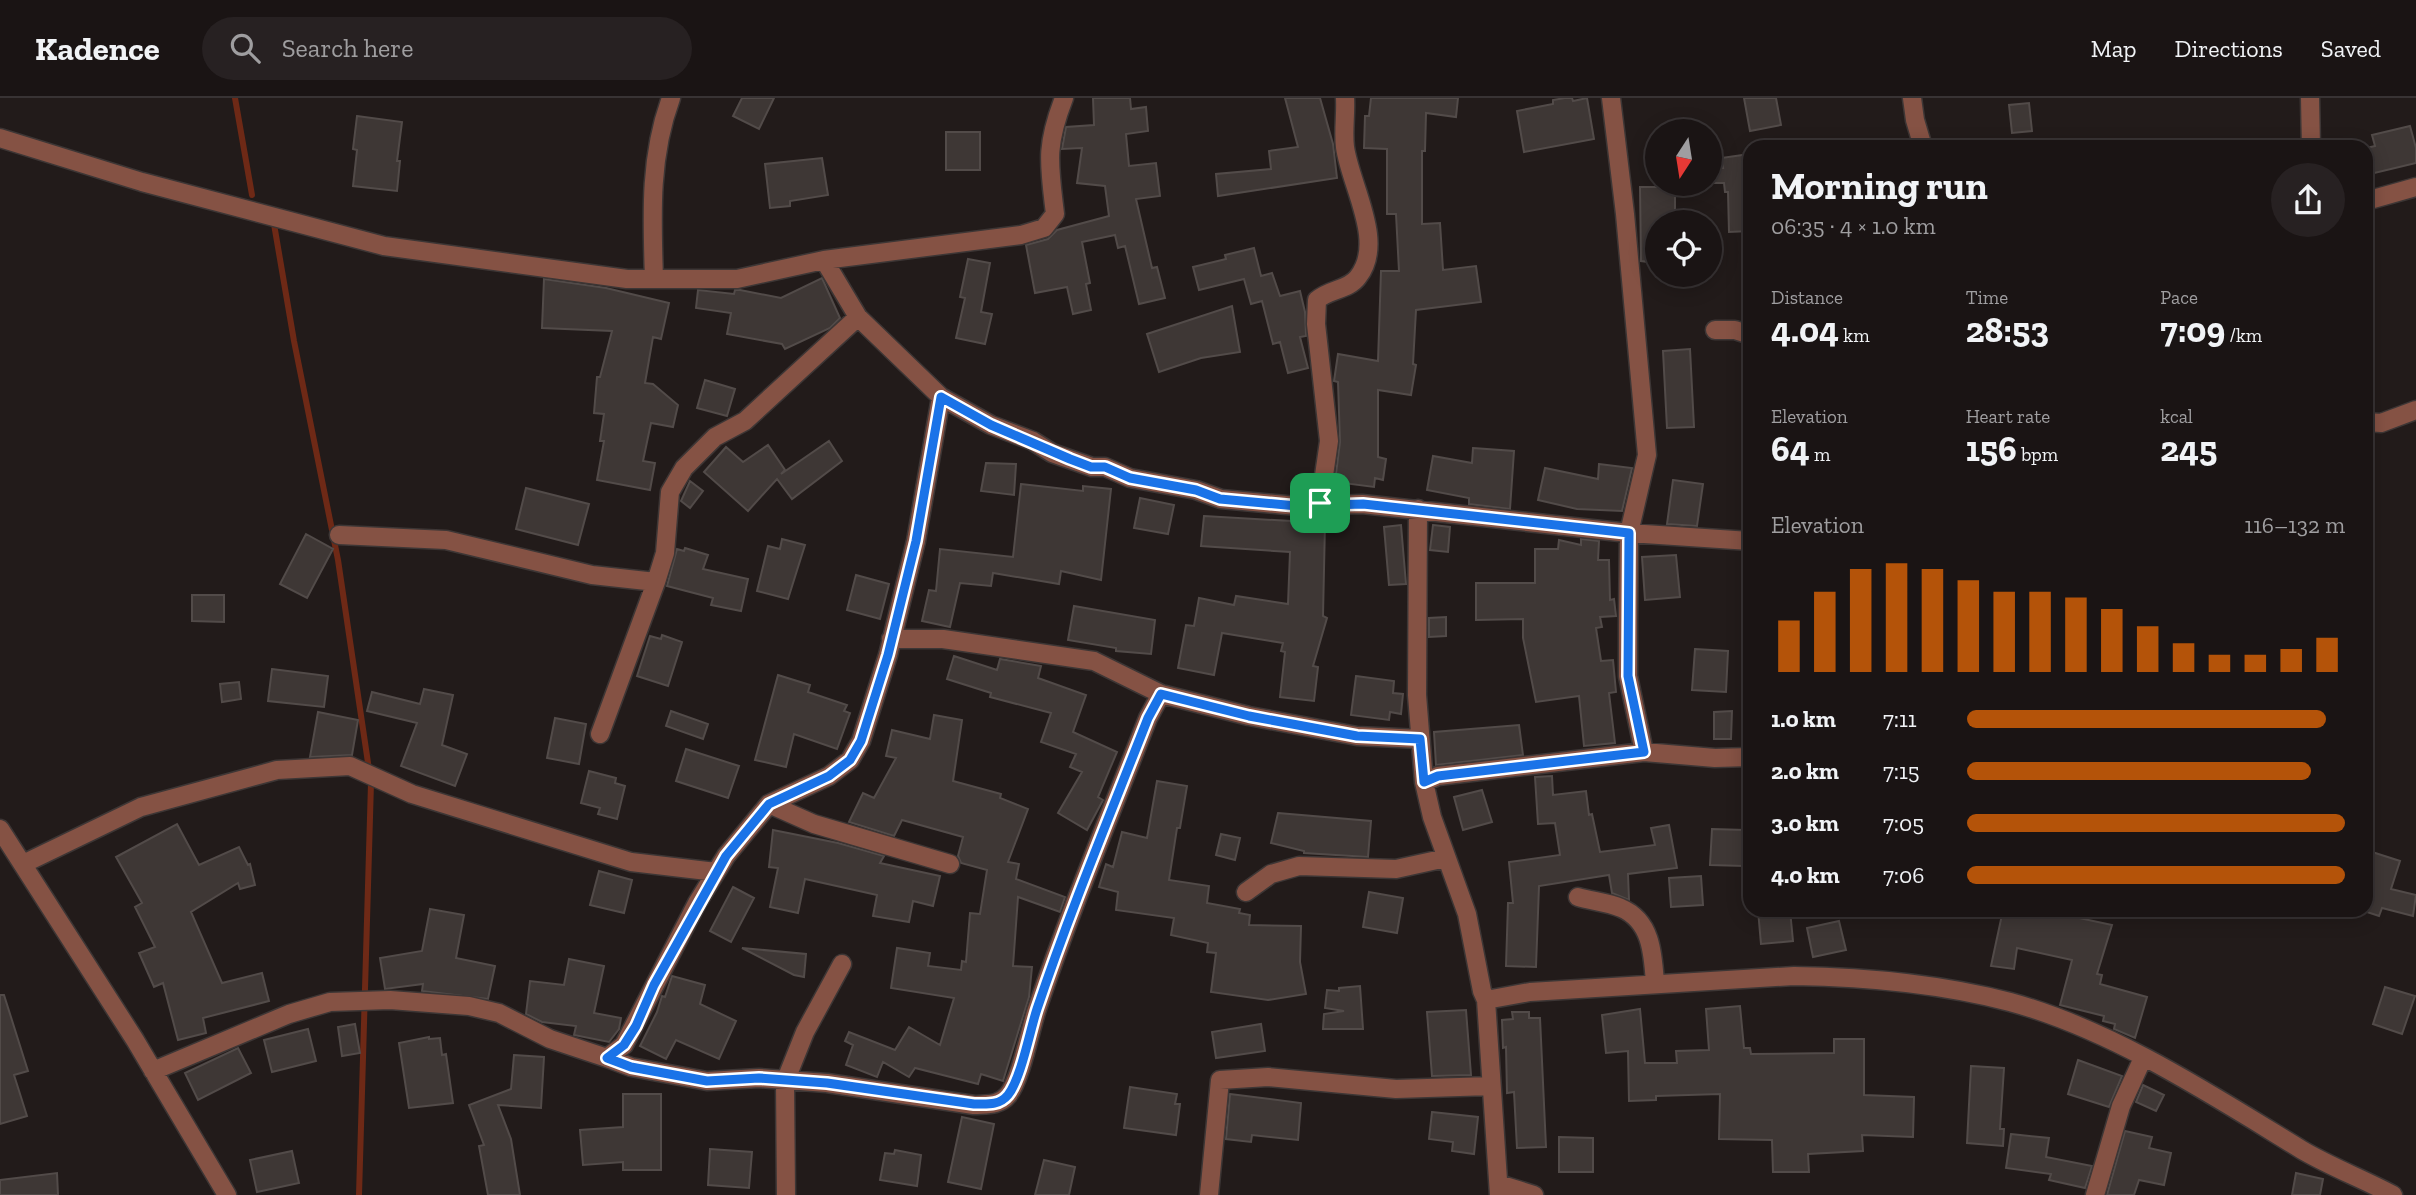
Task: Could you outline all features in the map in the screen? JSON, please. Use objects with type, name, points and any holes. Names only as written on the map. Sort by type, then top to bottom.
[{"type":"street","points":[[654,279],[653,180],[663,121],[671,98]]},
{"type":"street","points":[[0,138],[129,178],[384,246],[626,279],[737,279],[824,260],[1021,234],[1044,228],[1055,214],[1048,161],[1050,141],[1064,98]]},
{"type":"street","points":[[1320,503],[1329,441],[1315,324],[1317,300],[1327,292],[1350,284],[1359,276],[1368,255],[1367,226],[1345,147],[1345,98]]},
{"type":"street","points":[[1611,98],[1625,214],[1647,455],[1629,533],[1628,676],[1644,752]]},
{"type":"street","points":[[1912,98],[1914,120],[1921,140]]},
{"type":"street","points":[[2309,98],[2311,140]]},
{"type":"street","points":[[2373,199],[2416,187]]},
{"type":"street","points":[[824,260],[858,317],[941,397],[991,425],[1033,441],[1052,453],[1091,467],[1105,467],[1130,478],[1196,490],[1220,499],[1297,506],[1320,503],[1418,509],[1629,533],[1743,541]]},
{"type":"street","points":[[600,734],[656,582],[665,553],[670,492],[684,468],[715,437],[745,421],[858,317]]},
{"type":"street","points":[[1715,330],[1743,333]]},
{"type":"street","points":[[607,1058],[624,1045],[636,1026],[654,985],[726,856],[769,804],[829,776],[850,760],[861,741],[916,541],[941,397]]},
{"type":"street","points":[[2373,422],[2381,423],[2416,410]]},
{"type":"street","points":[[1418,509],[1417,695],[1424,782],[1432,817],[1467,914],[1486,1000],[1499,1189],[1534,1195]]},
{"type":"street","points":[[339,535],[446,540],[592,575],[656,582]]},
{"type":"street","points":[[891,639],[943,639],[1094,661],[1161,694],[1249,716],[1357,736],[1420,739]]},
{"type":"street","points":[[153,1070],[289,1014],[330,1002],[390,1000],[469,1006],[499,1013],[550,1040],[631,1067],[707,1081],[759,1078],[827,1083],[974,1104],[995,1104],[1008,1095],[1079,895],[1148,718],[1161,694]]},
{"type":"street","points":[[1424,782],[1438,776],[1644,752],[1715,758],[1743,757]]},
{"type":"street","points":[[23,864],[141,807],[276,769],[349,766],[412,793],[631,862],[716,872]]},
{"type":"street","points":[[769,804],[814,824],[950,864]]},
{"type":"street","points":[[0,829],[6,850],[23,864],[153,1070],[227,1195]]},
{"type":"street","points":[[1245,892],[1271,874],[1299,866],[1396,869],[1446,858]]},
{"type":"street","points":[[1578,897],[1623,908],[1645,929],[1653,948],[1655,984]]},
{"type":"street","points":[[786,1195],[785,1082],[805,1032],[842,964]]},
{"type":"street","points":[[1486,1000],[1530,992],[1838,976],[1959,991],[2012,1003],[2106,1040],[2233,1105],[2305,1152],[2393,1195]]},
{"type":"street","points":[[2095,1195],[2121,1106],[2143,1058]]},
{"type":"street","points":[[1209,1195],[1211,1150],[1220,1080],[1268,1077],[1396,1089],[1491,1086]]},
{"type":"building","points":[[742,98],[774,98],[759,129],[733,116]]},
{"type":"building","points":[[1093,98],[1130,98],[1131,109],[1146,107],[1148,131],[1126,134],[1129,166],[1156,163],[1160,196],[1136,199],[1152,268],[1157,267],[1165,298],[1139,304],[1125,246],[1118,248],[1115,235],[1082,242],[1090,283],[1086,284],[1091,310],[1073,314],[1067,287],[1035,293],[1026,245],[1048,239],[1057,230],[1109,216],[1105,186],[1077,183],[1082,148],[1062,149],[1066,127],[1094,125]]},
{"type":"building","points":[[1285,98],[1320,98],[1333,144],[1337,178],[1218,196],[1216,174],[1271,169],[1269,151],[1298,147]]},
{"type":"building","points":[[1371,98],[1458,98],[1456,117],[1426,113],[1425,151],[1422,151],[1422,224],[1440,223],[1443,270],[1476,266],[1481,302],[1416,310],[1413,364],[1416,365],[1411,395],[1378,390],[1378,457],[1386,459],[1383,480],[1375,478],[1374,487],[1335,482],[1340,442],[1338,382],[1334,381],[1338,354],[1378,361],[1381,271],[1399,271],[1396,214],[1387,214],[1387,149],[1364,148],[1365,116],[1369,116]]},
{"type":"building","points":[[1572,98],[1573,101],[1587,98],[1594,139],[1524,152],[1517,111],[1553,104],[1553,100]]},
{"type":"building","points":[[1744,98],[1776,98],[1781,125],[1750,131]]},
{"type":"building","points":[[2029,103],[2032,131],[2012,133],[2009,105]]},
{"type":"building","points":[[357,116],[402,122],[397,161],[400,161],[397,191],[353,186],[357,150],[353,149]]},
{"type":"building","points":[[2410,126],[2416,148],[2416,163],[2373,173],[2375,146],[2372,135]]},
{"type":"building","points":[[946,132],[980,132],[980,170],[946,170]]},
{"type":"building","points":[[1743,155],[1743,231],[1729,232],[1728,192],[1725,192],[1722,183],[1722,158]]},
{"type":"building","points":[[822,158],[828,195],[790,201],[790,206],[770,208],[765,164]]},
{"type":"building","points":[[1640,187],[1645,187],[1645,196],[1675,196],[1675,210],[1645,210],[1645,262],[1641,261]]},
{"type":"building","points":[[1254,248],[1261,276],[1272,273],[1280,296],[1300,291],[1305,312],[1306,336],[1300,337],[1308,368],[1288,373],[1280,342],[1273,344],[1262,301],[1251,304],[1244,279],[1199,290],[1193,267],[1226,259],[1225,255]]},
{"type":"building","points":[[968,259],[990,263],[981,312],[992,314],[985,344],[956,338],[965,298],[960,297]]},
{"type":"building","points":[[822,278],[840,318],[830,328],[785,349],[782,344],[727,334],[731,313],[696,308],[698,290],[734,294],[735,290],[740,290],[781,298]]},
{"type":"building","points":[[544,279],[606,288],[669,303],[661,339],[653,337],[645,383],[653,384],[678,405],[673,427],[651,423],[643,461],[655,463],[650,490],[597,480],[604,441],[600,441],[604,414],[594,413],[597,377],[600,377],[612,331],[542,328]]},
{"type":"building","points":[[1232,306],[1240,352],[1201,358],[1159,372],[1147,334]]},
{"type":"building","points":[[1690,349],[1694,427],[1667,428],[1663,351]]},
{"type":"building","points":[[705,380],[735,389],[727,416],[697,408]]},
{"type":"building","points":[[829,441],[842,461],[792,499],[777,479],[748,511],[704,472],[726,447],[743,462],[768,445],[785,470],[781,474]]},
{"type":"building","points":[[1473,448],[1514,451],[1510,509],[1469,504],[1469,498],[1427,490],[1433,456],[1472,463]]},
{"type":"building","points":[[986,463],[1016,464],[1014,495],[981,491]]},
{"type":"building","points":[[1599,464],[1632,468],[1622,511],[1577,509],[1538,500],[1545,468],[1598,479]]},
{"type":"building","points":[[1673,480],[1703,484],[1697,526],[1667,524]]},
{"type":"building","points":[[690,481],[703,491],[690,508],[681,501]]},
{"type":"building","points":[[1021,484],[1083,491],[1083,486],[1111,489],[1101,580],[1061,571],[1059,584],[993,573],[991,586],[960,583],[950,627],[922,621],[929,590],[936,591],[940,549],[1013,557]]},
{"type":"building","points":[[526,488],[589,504],[578,545],[516,529]]},
{"type":"building","points":[[1140,498],[1174,505],[1168,534],[1134,528]]},
{"type":"building","points":[[1204,516],[1325,523],[1323,616],[1327,618],[1313,666],[1318,667],[1314,701],[1280,697],[1285,652],[1281,651],[1283,643],[1222,633],[1214,675],[1178,668],[1186,625],[1194,626],[1199,598],[1234,605],[1236,596],[1288,604],[1290,552],[1201,546]]},
{"type":"building","points":[[1401,525],[1406,584],[1389,585],[1384,527]]},
{"type":"building","points":[[1433,525],[1450,527],[1448,552],[1430,550]]},
{"type":"building","points":[[306,534],[333,549],[307,598],[280,584]]},
{"type":"building","points":[[782,539],[805,545],[788,599],[757,591],[768,546],[780,549]]},
{"type":"building","points":[[1581,539],[1599,541],[1598,560],[1609,560],[1610,600],[1614,599],[1616,616],[1600,617],[1602,627],[1596,628],[1601,661],[1613,660],[1616,692],[1609,693],[1615,743],[1584,746],[1579,696],[1536,702],[1523,638],[1523,619],[1476,620],[1476,583],[1535,583],[1535,549],[1558,549],[1559,540],[1581,545]]},
{"type":"building","points":[[685,548],[708,555],[703,569],[748,579],[741,611],[711,605],[713,598],[667,586],[677,549],[684,551]]},
{"type":"building","points":[[1676,555],[1680,597],[1645,600],[1642,557]]},
{"type":"building","points":[[856,575],[889,584],[880,619],[847,610]]},
{"type":"building","points":[[192,595],[224,595],[224,622],[192,621]]},
{"type":"building","points":[[1074,606],[1155,620],[1151,654],[1116,651],[1116,648],[1068,640]]},
{"type":"building","points":[[1446,617],[1446,636],[1429,637],[1429,618]]},
{"type":"building","points":[[662,635],[682,642],[668,686],[637,676],[650,636],[661,639]]},
{"type":"building","points":[[1695,649],[1728,651],[1726,692],[1692,690]]},
{"type":"building","points":[[954,656],[997,670],[1000,659],[1041,666],[1038,678],[1086,695],[1073,732],[1117,752],[1098,797],[1103,800],[1087,830],[1058,813],[1082,772],[1070,767],[1076,754],[1041,742],[1051,713],[990,697],[991,693],[947,679]]},
{"type":"building","points":[[272,669],[328,676],[324,707],[268,701]]},
{"type":"building","points":[[778,675],[810,685],[808,692],[847,705],[844,711],[850,713],[837,749],[794,734],[786,767],[755,760]]},
{"type":"building","points":[[1356,676],[1394,681],[1393,693],[1403,694],[1401,714],[1390,712],[1389,720],[1351,715]]},
{"type":"building","points":[[239,682],[241,699],[222,702],[220,684]]},
{"type":"building","points":[[424,689],[453,695],[442,745],[467,754],[455,786],[401,766],[417,723],[367,711],[372,692],[420,704]]},
{"type":"building","points":[[671,711],[708,724],[703,739],[666,726]]},
{"type":"building","points":[[1732,711],[1731,739],[1714,739],[1714,712]]},
{"type":"building","points":[[318,712],[358,720],[352,755],[310,757]]},
{"type":"building","points":[[934,715],[962,720],[953,781],[1001,794],[1000,798],[1028,809],[1008,862],[1019,864],[1016,879],[1065,897],[1060,912],[1018,897],[1013,966],[1032,967],[1029,997],[1003,1081],[981,1074],[978,1084],[915,1068],[909,1077],[883,1062],[877,1077],[846,1065],[853,1045],[845,1041],[849,1032],[895,1050],[909,1027],[940,1045],[954,998],[891,988],[897,948],[930,953],[928,966],[961,970],[962,961],[966,962],[970,913],[980,914],[987,870],[961,863],[958,856],[963,837],[902,820],[894,836],[849,822],[863,793],[874,798],[896,758],[886,756],[892,730],[930,739]]},
{"type":"building","points":[[555,718],[586,724],[579,764],[547,758]]},
{"type":"building","points":[[1519,725],[1523,755],[1436,765],[1434,732]]},
{"type":"building","points":[[686,749],[739,766],[728,798],[676,781]]},
{"type":"building","points":[[589,771],[616,778],[615,783],[625,786],[617,819],[598,814],[600,808],[581,803]]},
{"type":"building","points":[[1552,776],[1553,795],[1586,791],[1589,815],[1592,814],[1600,852],[1655,845],[1651,828],[1669,825],[1677,868],[1628,874],[1629,900],[1612,893],[1609,875],[1539,886],[1536,967],[1506,966],[1508,903],[1513,903],[1509,862],[1560,855],[1555,823],[1538,824],[1535,777]]},
{"type":"building","points":[[1157,781],[1187,786],[1169,880],[1209,886],[1207,903],[1240,909],[1239,913],[1250,915],[1249,925],[1301,926],[1300,962],[1306,994],[1268,1000],[1211,992],[1216,953],[1207,952],[1208,943],[1171,935],[1174,918],[1116,910],[1118,892],[1099,887],[1106,864],[1113,867],[1122,832],[1147,838]]},
{"type":"building","points":[[1482,790],[1492,822],[1463,830],[1454,797]]},
{"type":"building","points":[[1278,813],[1371,821],[1368,857],[1304,853],[1271,843]]},
{"type":"building","points":[[177,824],[199,865],[239,847],[248,865],[250,864],[255,885],[240,889],[238,883],[191,912],[222,983],[262,973],[269,1001],[203,1018],[206,1033],[178,1040],[163,983],[154,987],[139,953],[155,947],[135,907],[142,903],[116,857]]},
{"type":"building","points":[[1712,829],[1743,830],[1743,866],[1710,865]]},
{"type":"building","points":[[773,830],[838,843],[884,856],[880,863],[940,876],[933,906],[913,901],[909,922],[873,916],[877,895],[805,879],[798,913],[770,907],[778,868],[769,867]]},
{"type":"building","points":[[1221,834],[1240,838],[1235,860],[1216,855]]},
{"type":"building","points":[[2373,852],[2400,861],[2391,889],[2416,895],[2413,916],[2382,908],[2379,916],[2373,914]]},
{"type":"building","points":[[599,871],[632,880],[624,913],[590,905]]},
{"type":"building","points":[[1701,876],[1703,905],[1671,907],[1669,878]]},
{"type":"building","points":[[733,887],[754,898],[731,942],[710,931]]},
{"type":"building","points":[[1369,892],[1403,898],[1397,933],[1363,927]]},
{"type":"building","points":[[430,909],[464,915],[456,958],[495,966],[488,999],[422,991],[423,984],[385,989],[380,958],[422,951]]},
{"type":"building","points":[[1759,917],[1791,917],[1793,941],[1761,944]]},
{"type":"building","points":[[2002,917],[2075,917],[2112,925],[2097,974],[2102,975],[2100,984],[2147,997],[2135,1038],[2114,1029],[2115,1024],[2103,1021],[2104,1016],[2060,1005],[2072,960],[2017,948],[2014,969],[1991,966]]},
{"type":"building","points":[[1839,921],[1846,950],[1813,957],[1807,928]]},
{"type":"building","points":[[742,948],[806,954],[804,977],[794,975]]},
{"type":"building","points":[[569,959],[604,966],[594,1013],[621,1018],[619,1029],[609,1042],[574,1035],[576,1026],[542,1022],[526,1014],[530,981],[564,985]]},
{"type":"building","points":[[672,976],[705,985],[700,1004],[736,1021],[719,1059],[676,1040],[666,1059],[640,1046],[662,996],[665,997]]},
{"type":"building","points":[[1360,986],[1363,1029],[1323,1029],[1324,1014],[1344,1011],[1325,1008],[1327,990],[1339,991],[1339,988]]},
{"type":"building","points":[[2385,987],[2415,996],[2402,1034],[2373,1024]]},
{"type":"building","points":[[0,995],[4,995],[28,1071],[14,1075],[27,1116],[0,1124]]},
{"type":"building","points":[[1740,1006],[1744,1048],[1750,1048],[1751,1054],[1834,1053],[1834,1039],[1864,1039],[1864,1095],[1914,1097],[1913,1137],[1862,1135],[1863,1151],[1808,1154],[1809,1172],[1773,1172],[1772,1140],[1719,1139],[1720,1094],[1656,1096],[1656,1100],[1629,1101],[1628,1051],[1606,1053],[1602,1015],[1640,1009],[1645,1063],[1677,1063],[1676,1051],[1709,1050],[1706,1009]]},
{"type":"building","points":[[1466,1010],[1471,1075],[1432,1076],[1427,1012]]},
{"type":"building","points":[[1512,1012],[1529,1012],[1529,1018],[1540,1018],[1546,1147],[1517,1148],[1514,1092],[1507,1093],[1506,1047],[1503,1048],[1502,1020],[1513,1019]]},
{"type":"building","points":[[355,1024],[360,1053],[342,1056],[338,1027]]},
{"type":"building","points":[[1261,1024],[1265,1051],[1216,1058],[1212,1032]]},
{"type":"building","points":[[308,1029],[316,1061],[272,1072],[264,1040]]},
{"type":"building","points":[[429,1037],[440,1038],[442,1055],[446,1054],[453,1103],[409,1108],[399,1043]]},
{"type":"building","points":[[238,1048],[251,1073],[198,1100],[185,1073]]},
{"type":"building","points":[[514,1055],[544,1057],[541,1108],[498,1105],[511,1139],[520,1195],[488,1195],[479,1146],[484,1145],[469,1105],[511,1089]]},
{"type":"building","points":[[2078,1060],[2122,1076],[2109,1107],[2068,1094]]},
{"type":"building","points":[[1971,1066],[2004,1068],[2000,1129],[2004,1129],[2003,1146],[1967,1143]]},
{"type":"building","points":[[2143,1085],[2164,1095],[2156,1111],[2136,1102]]},
{"type":"building","points":[[1130,1087],[1177,1094],[1175,1104],[1180,1104],[1176,1135],[1124,1128]]},
{"type":"building","points":[[623,1094],[661,1094],[661,1170],[623,1170],[623,1162],[583,1165],[580,1130],[623,1127]]},
{"type":"building","points":[[1230,1094],[1301,1103],[1298,1140],[1252,1135],[1251,1142],[1226,1139]]},
{"type":"building","points":[[1432,1112],[1478,1117],[1474,1154],[1452,1151],[1453,1142],[1429,1139]]},
{"type":"building","points":[[962,1117],[994,1124],[981,1189],[948,1182]]},
{"type":"building","points":[[2125,1131],[2152,1137],[2149,1148],[2171,1153],[2164,1185],[2139,1180],[2134,1195],[2107,1195]]},
{"type":"building","points":[[2011,1134],[2049,1138],[2046,1157],[2092,1166],[2085,1188],[2049,1180],[2051,1174],[2006,1168]]},
{"type":"building","points":[[1559,1137],[1593,1138],[1593,1172],[1559,1172]]},
{"type":"building","points":[[710,1149],[752,1152],[749,1188],[708,1185]]},
{"type":"building","points":[[895,1150],[921,1155],[917,1186],[880,1180],[885,1153],[894,1154]]},
{"type":"building","points":[[292,1151],[299,1183],[257,1192],[250,1160]]},
{"type":"building","points":[[1044,1160],[1075,1167],[1069,1195],[1035,1195]]},
{"type":"building","points":[[57,1173],[58,1195],[0,1195],[0,1180]]},
{"type":"building","points":[[2296,1173],[2323,1179],[2320,1195],[2292,1195]]},
{"type":"waterway","points":[[235,98],[252,195]]},
{"type":"waterway","points":[[274,224],[294,341],[338,560],[371,783],[359,1195]]},
{"type":"route","points":[[941,397],[991,425],[1033,441],[1052,453],[1091,467],[1105,467],[1130,478],[1196,490],[1220,499],[1297,506],[1320,503],[1418,509],[1495,520],[1629,533],[1628,676],[1644,752],[1438,776],[1424,782],[1420,739],[1357,736],[1249,716],[1161,694],[1148,718],[1079,895],[1037,1008],[1016,1078],[1008,1095],[995,1104],[974,1104],[800,1080],[785,1082],[759,1078],[707,1081],[631,1067],[607,1058],[624,1045],[636,1026],[697,903],[726,856],[769,804],[829,776],[850,760],[861,741],[888,655],[916,541],[941,397]]}]
